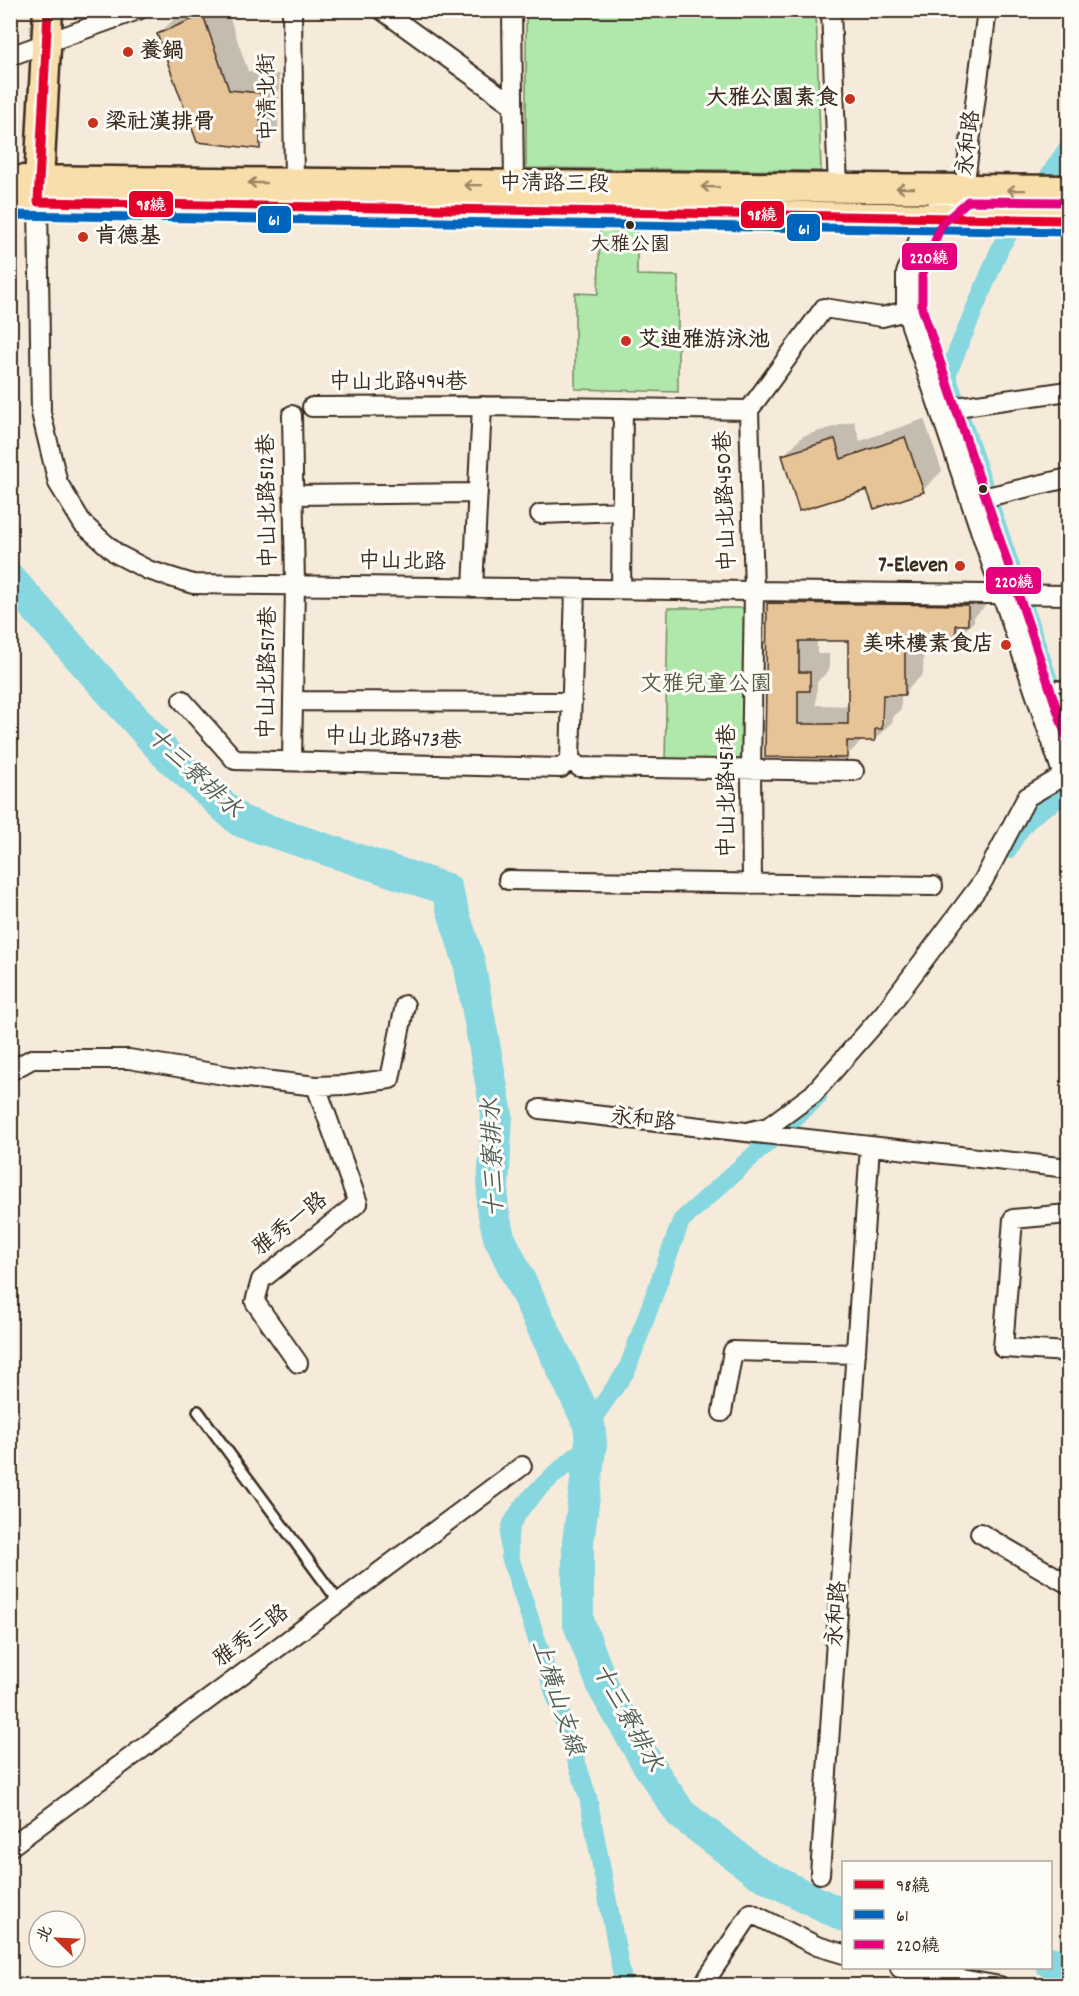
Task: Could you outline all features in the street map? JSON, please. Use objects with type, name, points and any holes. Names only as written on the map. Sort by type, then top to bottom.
[{"type":"main road","points":[[29,195],[48,10]]},
{"type":"main road","points":[[10,180],[29,195]]},
{"type":"main road","name":"中清路三段","points":[[29,195],[294,183],[1068,190]]},
{"type":"main road","name":"永和路","points":[[964,189],[931,218],[910,274],[910,310],[975,500],[1014,594],[1039,686],[1068,774]]},
{"type":"main road","name":"中清路三段","points":[[29,195],[1068,220]]},
{"type":"street","points":[[10,56],[138,10]]},
{"type":"street","name":"中清北街","points":[[292,10],[294,183]]},
{"type":"street","points":[[382,10],[513,105]]},
{"type":"street","points":[[512,10],[514,185]]},
{"type":"street","points":[[831,10],[838,188]]},
{"type":"street","name":"永和路","points":[[964,189],[987,10]]},
{"type":"street","name":"中山北路","points":[[29,195],[41,413],[58,483],[83,524],[117,554],[148,570],[193,584],[1068,595]]},
{"type":"street","points":[[482,406],[749,410],[824,308],[882,317],[910,310]]},
{"type":"street","points":[[944,409],[1068,391]]},
{"type":"street","name":"中山北路494巷","points":[[312,408],[482,406],[473,588]]},
{"type":"street","points":[[621,589],[623,408]]},
{"type":"street","name":"中山北路450巷","points":[[749,410],[754,591]]},
{"type":"street","name":"中山北路512巷","points":[[292,415],[295,585]]},
{"type":"street","points":[[975,500],[1068,478]]},
{"type":"street","points":[[293,495],[478,493]]},
{"type":"street","points":[[540,514],[622,512]]},
{"type":"street","name":"中山北路517巷","points":[[292,761],[295,585]]},
{"type":"street","points":[[575,589],[570,759],[579,767],[854,771]]},
{"type":"street","name":"中山北路451巷","points":[[752,884],[754,591]]},
{"type":"street","name":"中山北路473巷","points":[[182,700],[235,760],[561,768],[570,759]]},
{"type":"street","name":"中山北路473巷","points":[[293,701],[572,702]]},
{"type":"street","name":"永和路","points":[[746,1132],[768,1127],[813,1094],[884,1013],[983,881],[1027,797],[1068,774]]},
{"type":"street","name":"中山北路451巷","points":[[508,880],[933,886]]},
{"type":"street","points":[[10,1071],[32,1059],[129,1059],[230,1076],[316,1086],[390,1079],[405,1005]]},
{"type":"street","name":"雅秀一路","points":[[298,1363],[255,1302],[261,1280],[358,1203],[316,1086]]},
{"type":"street","name":"永和路","points":[[540,1109],[1068,1168]]},
{"type":"street","name":"永和路","points":[[820,1874],[870,1146]]},
{"type":"street","points":[[1068,1214],[1014,1219],[1004,1348],[1068,1352]]},
{"type":"street","points":[[722,1412],[733,1351],[856,1354]]},
{"type":"street","name":"雅秀三路","points":[[10,1847],[522,1466]]},
{"type":"street","points":[[981,1533],[1068,1584]]},
{"type":"street","points":[[702,1986],[751,1913],[817,1946],[842,1954]]},
{"type":"street","points":[[906,1969],[1000,1986]]},
{"type":"lane","points":[[1039,686],[1068,686]]},
{"type":"lane","points":[[198,1412],[339,1602]]},
{"type":"green space","name":"大雅公園","points":[[526,11],[816,11],[821,171],[526,168]]},
{"type":"green space","name":"艾迪雅游泳池","points":[[600,229],[637,230],[637,275],[678,276],[678,392],[575,389],[575,293],[598,294]]},
{"type":"green space","name":"文雅兒童公園","points":[[668,608],[747,608],[745,763],[665,762]]},
{"type":"building","points":[[203,15],[229,90],[261,93],[260,149],[197,142],[157,34]]},
{"type":"building","points":[[905,437],[924,492],[874,509],[867,490],[799,511],[782,455],[835,439],[841,459]]},
{"type":"building","points":[[767,603],[968,605],[968,625],[956,625],[956,642],[905,642],[905,695],[883,695],[882,729],[875,729],[875,741],[847,741],[847,758],[765,757]],"holes":[[[799,641],[848,641],[848,724],[798,724],[798,691],[810,691],[810,672],[799,672]]]},
{"type":"waterway","points":[[1036,195],[1068,147]]},
{"type":"waterway","points":[[1012,229],[1001,246],[947,375],[1068,737]]},
{"type":"waterway","name":"十三寮排水","points":[[10,579],[166,754],[240,821],[446,889],[469,962],[497,1115],[492,1206],[499,1237],[589,1424],[591,1443],[578,1542],[578,1621],[604,1689],[647,1763],[681,1814],[757,1872],[842,1915]]},
{"type":"waterway","points":[[1008,850],[1026,822],[1048,805],[1068,794]]},
{"type":"waterway","points":[[589,1424],[627,1370],[681,1221],[818,1097]]},
{"type":"waterway","name":"上橫山支線","points":[[591,1443],[538,1489],[520,1510],[510,1529],[509,1547],[510,1557],[588,1797],[624,1986]]},
{"type":"waterway","name":"十三寮排水","points":[[1052,1962],[1068,1966]]},
{"type":"waterway","points":[[1059,1986],[1068,1971]]},
{"type":"transit line","name":"98繞","points":[[48,10],[38,202],[1068,220]]},
{"type":"transit line","name":"220繞","points":[[1068,202],[968,201],[941,225],[922,276],[922,308],[1068,742]]},
{"type":"transit line","name":"61","points":[[10,215],[1068,232]]},
{"type":"place","name":"養鍋","points":[[128,52]]},
{"type":"place","name":"大雅公園素食","points":[[850,99]]},
{"type":"place","name":"梁社漢排骨","points":[[93,123]]},
{"type":"place","name":"大雅公園","points":[[630,225]]},
{"type":"place","name":"肯德基","points":[[83,237]]},
{"type":"place","name":"艾迪雅游泳池","points":[[626,341]]},
{"type":"place","name":"7-Eleven","points":[[960,566]]},
{"type":"place","name":"美味樓素食店","points":[[1006,645]]}]
